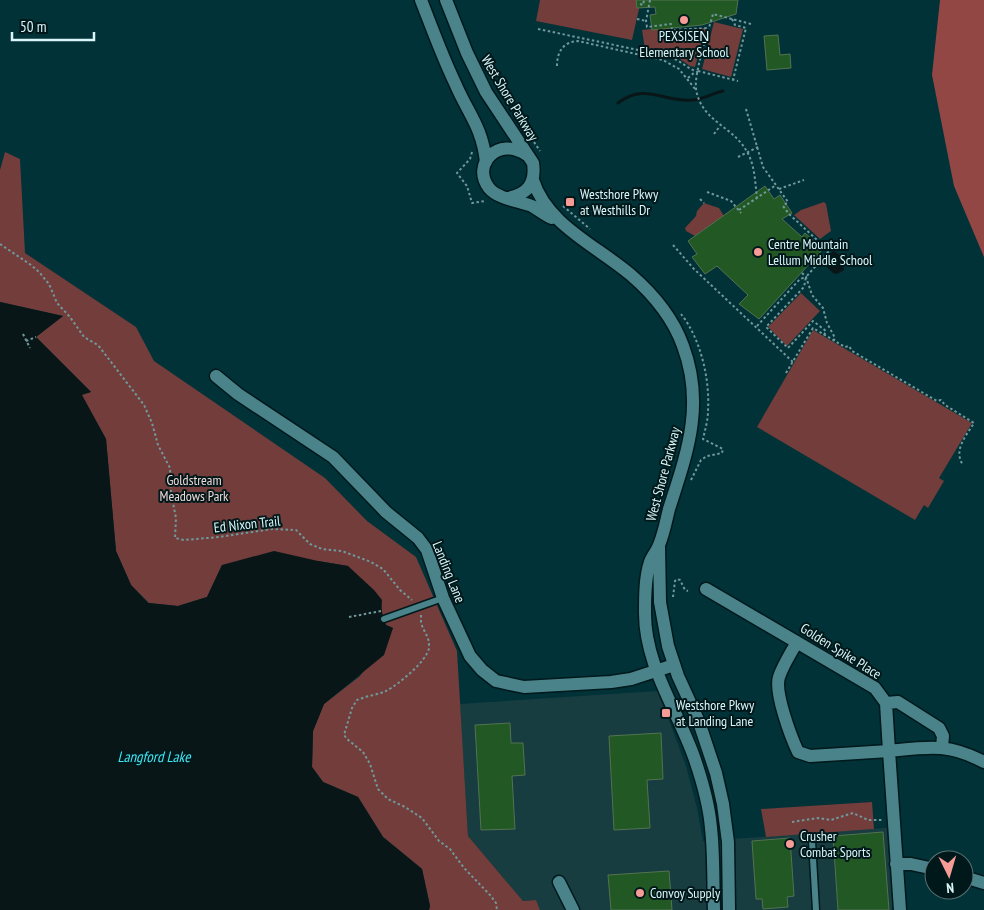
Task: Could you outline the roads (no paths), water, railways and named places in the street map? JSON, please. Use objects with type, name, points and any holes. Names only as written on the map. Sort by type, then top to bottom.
[{"type":"main road","points":[[421,0],[449,71],[478,126],[486,162]]},
{"type":"main road","name":"West Shore Parkway","points":[[446,0],[475,72],[494,105],[528,155]]},
{"type":"main road","points":[[510,147],[519,149],[528,155],[533,163],[534,173],[533,180],[526,191],[518,196],[508,198],[490,190],[485,182],[483,172],[491,154],[500,149],[510,147]]},
{"type":"main road","name":"West Shore Parkway","points":[[533,180],[539,197],[563,223],[589,245],[629,273],[648,290],[676,329],[684,347],[690,370],[692,426],[685,460],[659,546],[650,562],[646,587],[645,613],[647,636],[656,670],[693,756],[705,794],[711,828],[714,910]]},
{"type":"main road","name":"West Shore Parkway","points":[[508,198],[531,206],[563,223]]},
{"type":"main road","name":"Landing Lane","points":[[216,376],[238,394],[333,457],[386,512],[418,538],[427,550],[433,564],[442,598],[470,656],[482,670],[496,681],[524,687],[611,682],[631,679],[674,665]]},
{"type":"main road","name":"West Shore Parkway","points":[[659,546],[662,615],[668,646],[674,665],[699,722],[716,773],[723,804],[728,842],[729,910]]},
{"type":"main road","name":"Golden Spike Place","points":[[706,589],[875,688],[886,703]]},
{"type":"main road","points":[[797,642],[778,678],[778,692],[798,752],[810,756],[942,747],[959,751],[984,762]]},
{"type":"main road","points":[[900,910],[886,703],[898,702],[939,728],[943,736],[942,747]]},
{"type":"main road","points":[[896,864],[911,864],[924,867]]},
{"type":"main road","points":[[559,882],[573,910]]},
{"type":"lane","points":[[384,619],[442,598]]},
{"type":"lane","points":[[812,841],[816,910]]},
{"type":"water","points":[[833,251],[840,256],[843,264],[844,270],[837,274],[833,273],[822,262]]},
{"type":"water","name":"Langford Lake","points":[[0,302],[63,316],[36,337],[91,392],[82,395],[106,439],[116,551],[131,585],[148,603],[178,606],[207,597],[222,565],[274,551],[348,566],[382,600],[382,613],[386,625],[393,628],[384,655],[324,704],[313,731],[312,767],[323,782],[358,797],[383,837],[422,869],[430,906],[429,910],[0,910]]},
{"type":"waterway","points":[[618,103],[637,94],[693,100],[723,91]]},
{"type":"place","name":"PEXSISEṈ Elementary School","points":[[684,20]]},
{"type":"place","name":"Westshore Pkwy at Westhills Dr","points":[[570,202]]},
{"type":"place","name":"Centre Mountain Lellum Middle School","points":[[758,252]]},
{"type":"place","name":"Westshore Pkwy at Landing Lane","points":[[666,713]]},
{"type":"place","name":"Crusher Combat Sports","points":[[790,844]]},
{"type":"place","name":"Convoy Supply","points":[[640,893]]},
{"type":"park label","name":"Goldstream Meadows Park","points":[[194,488]]}]
